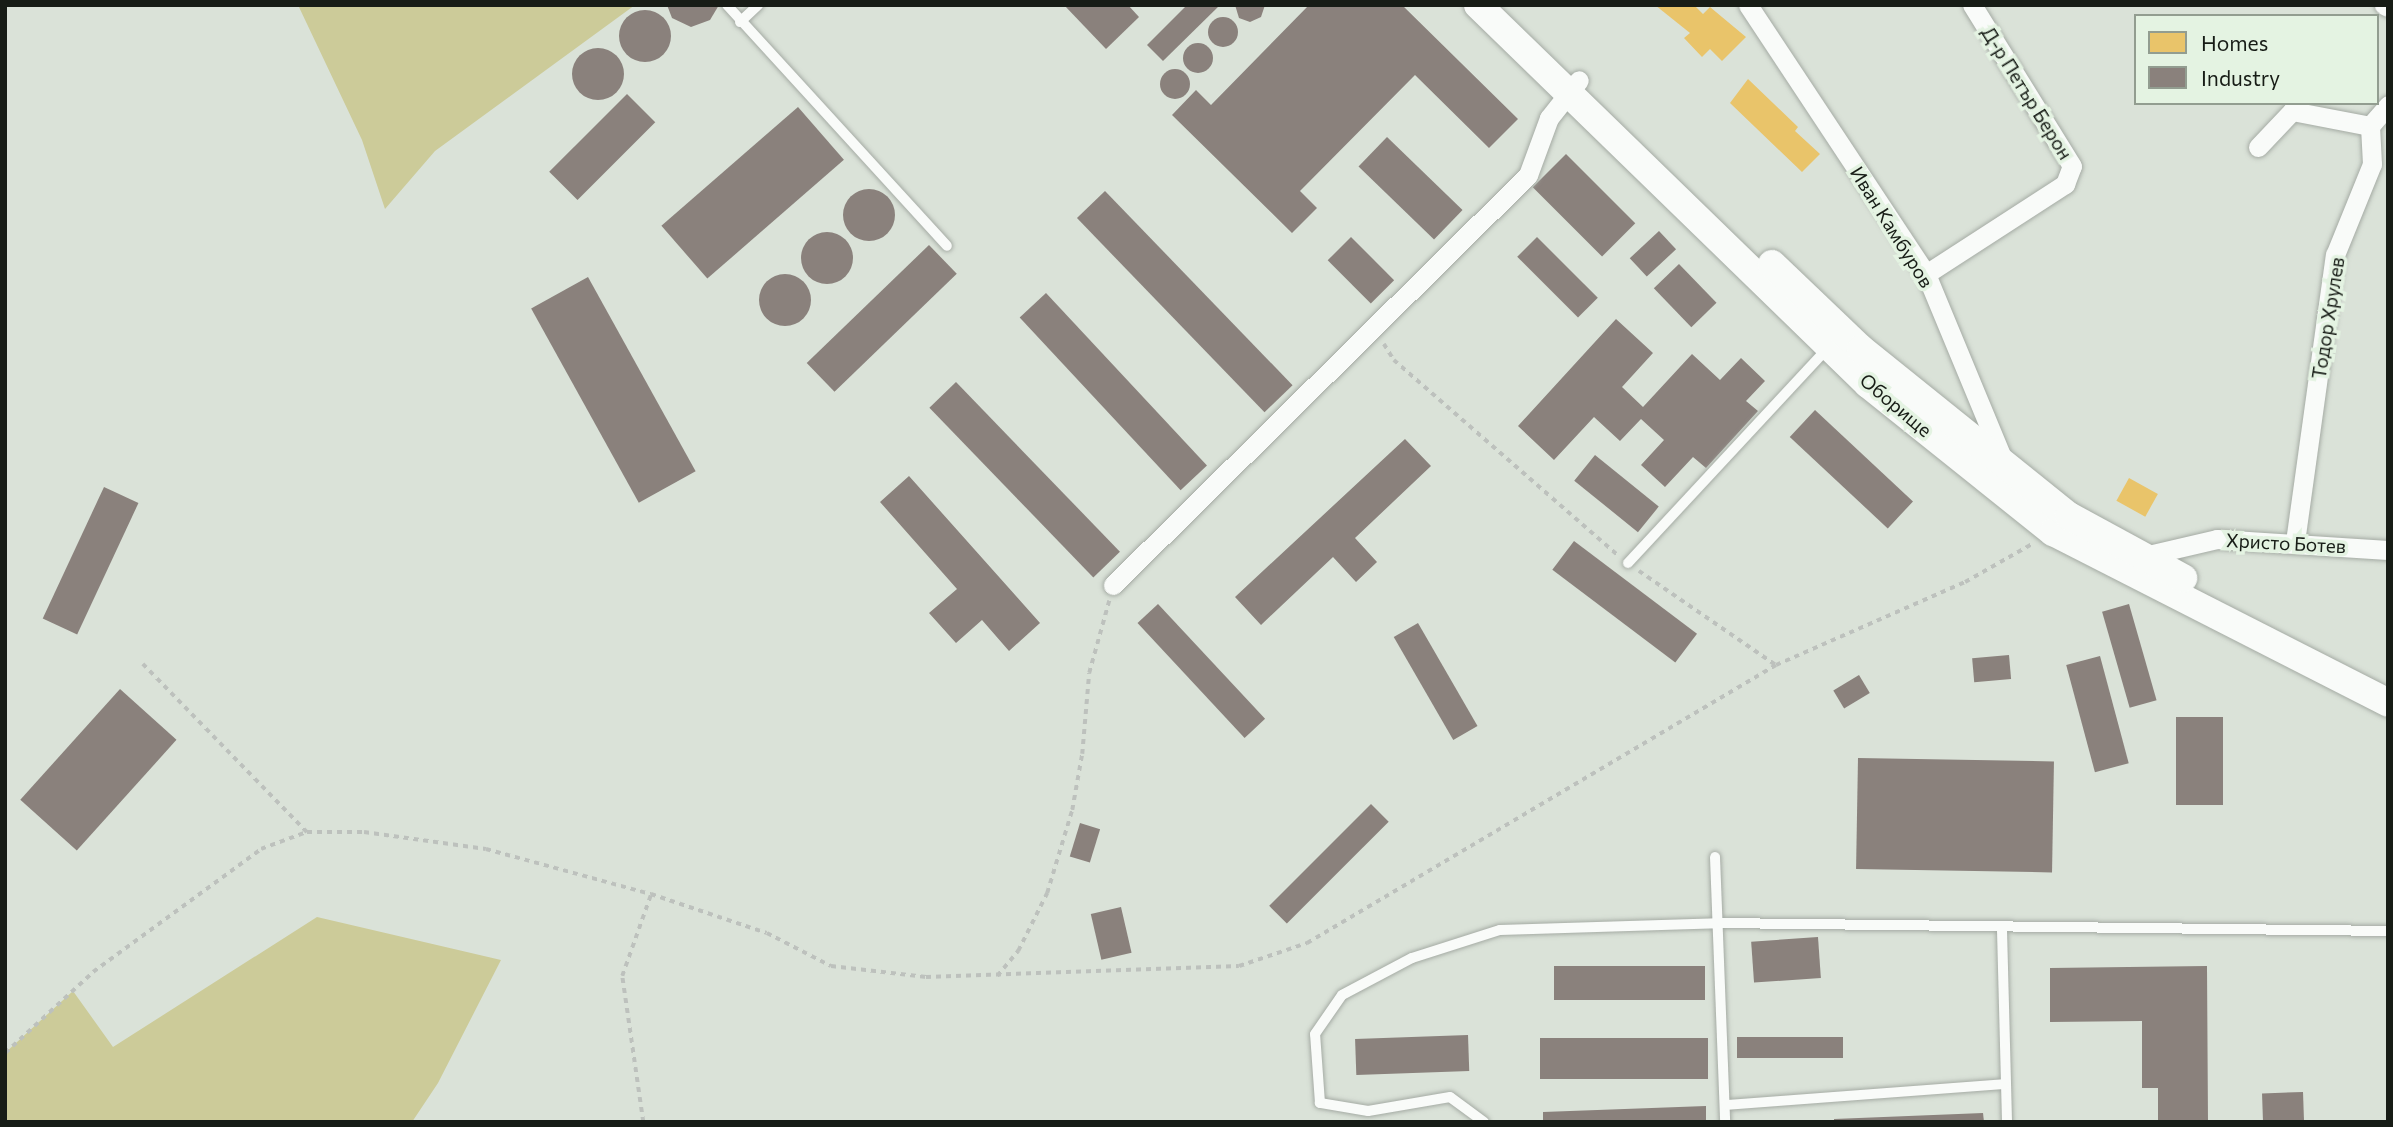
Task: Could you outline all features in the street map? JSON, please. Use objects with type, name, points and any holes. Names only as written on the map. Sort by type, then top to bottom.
[{"type":"main road","name":"Оборище","points":[[1478,5],[1574,87],[1861,349],[2069,516],[2388,683]]},
{"type":"main road","name":"Оборище","points":[[1503,5],[1574,87],[1868,384],[2053,531],[2388,703]]},
{"type":"street","name":"Иван Камбуров","points":[[1748,5],[1926,274],[2005,465]]},
{"type":"street","name":"Д-р Петър Берон","points":[[1926,274],[2065,184],[2073,166],[1972,5]]},
{"type":"street","points":[[1113,585],[1375,331],[1528,175],[1549,118],[1574,87]]},
{"type":"street","points":[[2258,147],[2292,111],[2370,126],[2388,105]]},
{"type":"street","name":"Тодор Хрулев","points":[[2295,542],[2335,255],[2372,164],[2370,126]]},
{"type":"street","name":"Христо Ботев","points":[[2144,556],[2217,539],[2388,550]]},
{"type":"lane","points":[[727,5],[947,246]]},
{"type":"lane","points":[[740,22],[758,5]]},
{"type":"lane","points":[[1628,563],[1829,346]]},
{"type":"lane","points":[[1715,857],[1721,1079],[1726,1105],[1725,1122]]},
{"type":"lane","points":[[1484,1122],[1450,1097],[1368,1111],[1320,1102],[1315,1034],[1342,995],[1412,958],[1500,930],[1718,923],[2002,930],[2388,931]]},
{"type":"lane","points":[[2002,930],[2007,1122]]},
{"type":"lane","points":[[1726,1105],[2005,1084]]},
{"type":"path","points":[[1375,331],[1394,360],[1628,563],[1776,665]]},
{"type":"path","points":[[5,1053],[116,956],[261,849],[307,832],[364,832],[486,849],[652,894],[767,933],[831,966],[926,977],[1239,966],[1307,943],[1776,665],[1965,582],[2053,531]]},
{"type":"path","points":[[998,976],[1018,951],[1054,870],[1083,754],[1089,673],[1113,585]]},
{"type":"path","points":[[144,664],[307,832]]},
{"type":"path","points":[[643,1122],[622,976],[652,894]]},
{"type":"shaded area","points":[[298,5],[635,5],[435,151],[385,209],[362,140]]},
{"type":"shaded area","points":[[317,917],[501,960],[438,1083],[412,1122],[5,1122],[5,1053],[73,991],[113,1047]]},
{"type":"building: Homes","points":[[1655,5],[1694,5],[1703,14],[1710,7],[1746,37],[1722,61],[1710,49],[1702,57],[1684,38],[1690,33]]},
{"type":"building: Homes","points":[[1748,79],[1798,127],[1795,131],[1820,154],[1802,172],[1730,103]]},
{"type":"building: Homes","points":[[2129,478],[2158,494],[2145,517],[2116,501]]},
{"type":"building: Industry","points":[[667,5],[719,5],[710,20],[691,27],[672,18]]},
{"type":"building: Industry","points":[[1064,5],[1128,5],[1139,17],[1106,49]]},
{"type":"building: Industry","points":[[1187,5],[1220,5],[1163,61],[1147,45]]},
{"type":"building: Industry","points":[[1235,5],[1265,5],[1261,17],[1250,22],[1239,18]]},
{"type":"building: Industry","points":[[1309,5],[1402,5],[1518,119],[1489,148],[1415,75],[1300,191],[1317,208],[1292,233],[1172,115],[1196,90],[1211,105]]},
{"type":"building: Industry","points":[[645,10],[664,17],[671,36],[664,55],[645,62],[626,55],[619,36],[626,17]]},
{"type":"building: Industry","points":[[1223,17],[1234,21],[1238,32],[1234,43],[1223,47],[1212,43],[1208,32],[1212,21]]},
{"type":"building: Industry","points":[[1198,43],[1209,47],[1213,58],[1209,69],[1198,73],[1187,69],[1183,58],[1187,47]]},
{"type":"building: Industry","points":[[598,48],[617,55],[624,74],[617,93],[598,100],[579,93],[572,74],[579,55]]},
{"type":"building: Industry","points":[[1175,69],[1186,73],[1190,84],[1186,95],[1175,99],[1164,95],[1160,84],[1164,73]]},
{"type":"building: Industry","points":[[627,94],[655,122],[578,200],[549,172]]},
{"type":"building: Industry","points":[[798,107],[844,160],[707,279],[661,226]]},
{"type":"building: Industry","points":[[1387,137],[1463,210],[1434,239],[1359,166]]},
{"type":"building: Industry","points":[[1566,154],[1635,223],[1602,257],[1533,187]]},
{"type":"building: Industry","points":[[869,189],[888,196],[895,215],[888,234],[869,241],[850,234],[843,215],[850,196]]},
{"type":"building: Industry","points":[[1105,191],[1293,385],[1265,412],[1077,218]]},
{"type":"building: Industry","points":[[1659,231],[1676,249],[1647,277],[1630,258]]},
{"type":"building: Industry","points":[[827,232],[846,239],[853,258],[846,277],[827,284],[808,277],[801,258],[808,239]]},
{"type":"building: Industry","points":[[1351,237],[1394,280],[1371,303],[1328,260]]},
{"type":"building: Industry","points":[[1537,237],[1598,298],[1578,318],[1517,257]]},
{"type":"building: Industry","points":[[929,245],[957,274],[834,392],[807,363]]},
{"type":"building: Industry","points":[[1679,264],[1717,303],[1691,327],[1654,288]]},
{"type":"building: Industry","points":[[785,274],[804,281],[811,300],[804,319],[785,326],[766,319],[759,300],[766,281]]},
{"type":"building: Industry","points":[[588,277],[696,471],[639,503],[531,309]]},
{"type":"building: Industry","points":[[1046,293],[1207,466],[1181,490],[1020,318]]},
{"type":"building: Industry","points":[[1616,319],[1653,353],[1622,387],[1643,407],[1692,354],[1720,380],[1741,358],[1765,381],[1746,401],[1758,411],[1706,468],[1693,457],[1665,487],[1641,465],[1664,440],[1641,419],[1620,441],[1594,417],[1554,460],[1518,426]]},
{"type":"building: Industry","points":[[956,382],[1120,552],[1093,577],[929,408]]},
{"type":"building: Industry","points":[[1815,410],[1913,501],[1888,528],[1790,437]]},
{"type":"building: Industry","points":[[1405,439],[1431,466],[1355,538],[1377,562],[1356,582],[1333,557],[1261,625],[1235,597]]},
{"type":"building: Industry","points":[[1595,455],[1659,507],[1638,532],[1574,481]]},
{"type":"building: Industry","points":[[909,476],[1040,623],[1009,651],[982,620],[956,643],[929,613],[957,589],[880,502]]},
{"type":"building: Industry","points":[[104,487],[138,503],[77,634],[43,618]]},
{"type":"building: Industry","points":[[1574,541],[1697,634],[1675,662],[1552,570]]},
{"type":"building: Industry","points":[[1158,604],[1265,719],[1245,738],[1138,623]]},
{"type":"building: Industry","points":[[2129,604],[2157,700],[2130,708],[2102,612]]},
{"type":"building: Industry","points":[[1418,623],[1478,726],[1453,740],[1394,637]]},
{"type":"building: Industry","points":[[2009,655],[2011,679],[1974,682],[1972,658]]},
{"type":"building: Industry","points":[[2100,656],[2129,763],[2095,772],[2066,665]]},
{"type":"building: Industry","points":[[1859,675],[1870,693],[1844,708],[1833,690]]},
{"type":"building: Industry","points":[[120,689],[176,740],[77,851],[20,800]]},
{"type":"building: Industry","points":[[2176,717],[2223,717],[2223,805],[2176,805]]},
{"type":"building: Industry","points":[[1858,758],[2054,761],[2052,872],[1856,869]]},
{"type":"building: Industry","points":[[1371,804],[1389,822],[1287,924],[1269,906]]},
{"type":"building: Industry","points":[[1080,823],[1100,829],[1090,863],[1070,856]]},
{"type":"building: Industry","points":[[1121,907],[1132,953],[1101,960],[1091,914]]},
{"type":"building: Industry","points":[[1818,937],[1821,978],[1754,983],[1751,942]]},
{"type":"building: Industry","points":[[1554,966],[1705,966],[1705,1000],[1554,1000]]},
{"type":"building: Industry","points":[[2207,966],[2208,1122],[2158,1122],[2158,1088],[2142,1088],[2142,1021],[2050,1022],[2050,968]]},
{"type":"building: Industry","points":[[1468,1035],[1469,1071],[1356,1075],[1355,1039]]},
{"type":"building: Industry","points":[[1737,1037],[1843,1037],[1843,1058],[1737,1058]]},
{"type":"building: Industry","points":[[1540,1038],[1708,1038],[1708,1079],[1540,1079]]},
{"type":"building: Industry","points":[[2303,1092],[2304,1122],[2263,1122],[2262,1093]]},
{"type":"building: Industry","points":[[1706,1106],[1706,1122],[1543,1122],[1543,1112]]},
{"type":"building: Industry","points":[[1983,1113],[1984,1122],[1834,1122],[1834,1119]]}]
